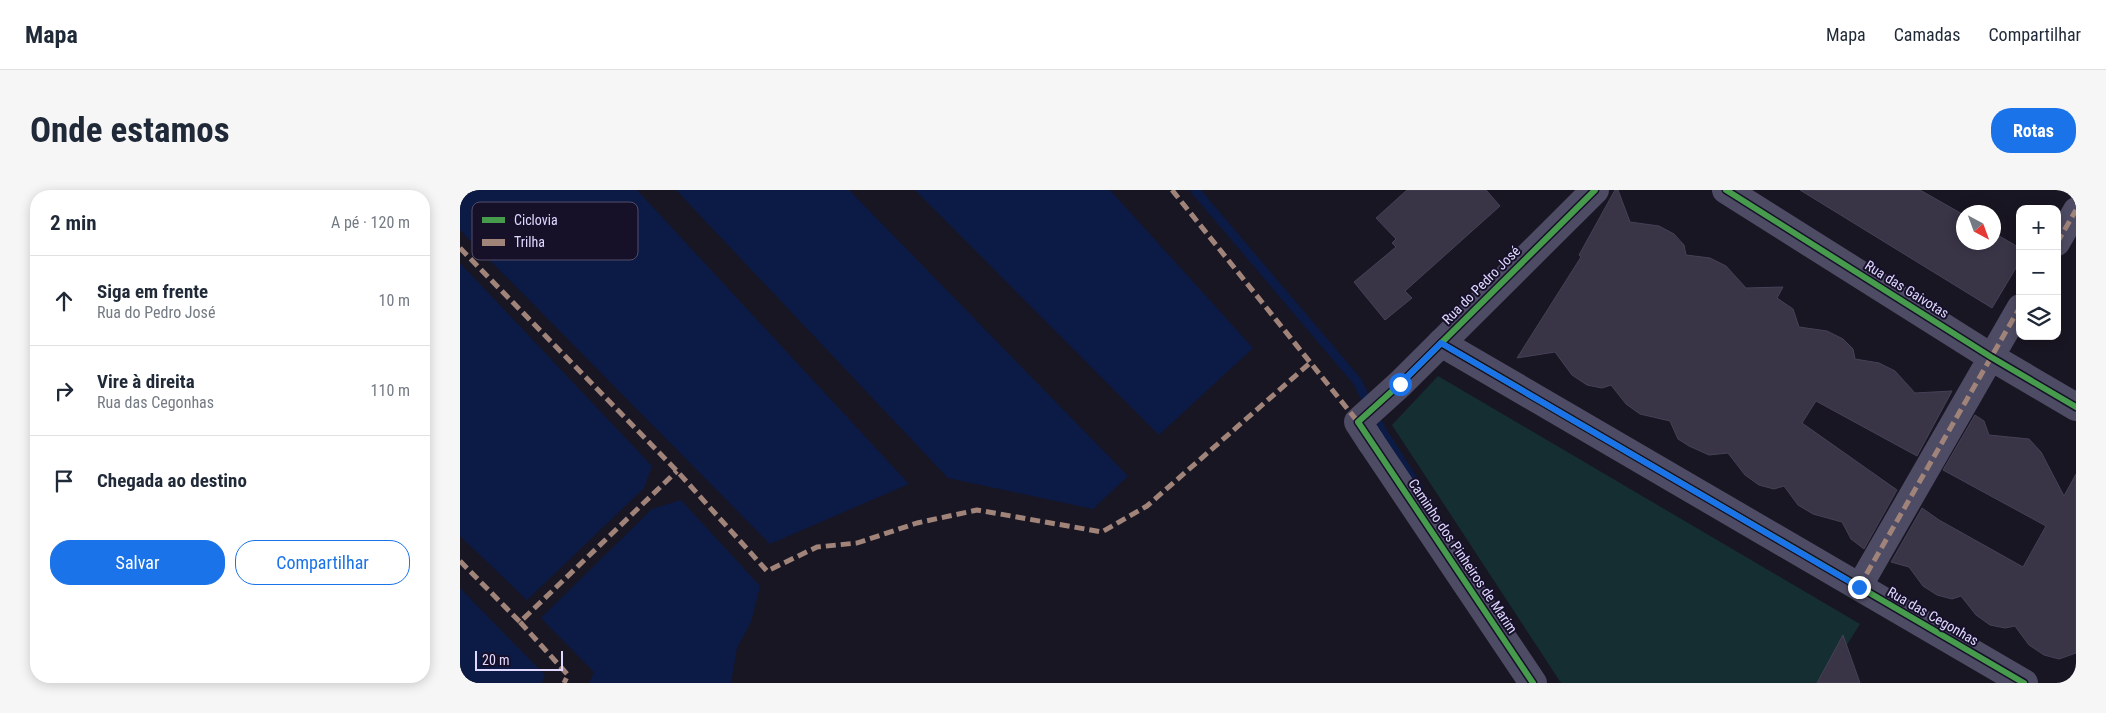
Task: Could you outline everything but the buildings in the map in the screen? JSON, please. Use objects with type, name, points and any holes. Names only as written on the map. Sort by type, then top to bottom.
[{"type":"street","name":"Rua do Pedro José","points":[[1371,442],[1358,422],[1400,384],[1595,190]]},
{"type":"street","name":"Rua das Gaivotas","points":[[1726,190],[1991,357],[2076,407]]},
{"type":"street","points":[[2061,235],[2076,210]]},
{"type":"street","points":[[1859,587],[2016,314]]},
{"type":"street","name":"Rua das Cegonhas","points":[[1441,343],[2024,683]]},
{"type":"street","name":"Caminho dos Pinheiros de Marim","points":[[1371,442],[1533,683]]},
{"type":"green space","points":[[1438,376],[1860,624],[1823,683],[1561,683],[1392,425]]},
{"type":"water","points":[[460,190],[637,190],[909,484],[770,544],[490,260],[638,260],[638,202],[472,202],[472,242],[460,230]]},
{"type":"water","points":[[676,190],[849,190],[1128,476],[1093,509],[948,478]]},
{"type":"water","points":[[915,190],[1110,190],[1253,348],[1159,435]]},
{"type":"water","points":[[460,263],[652,466],[644,488],[527,600],[460,536]]},
{"type":"water","points":[[681,500],[760,586],[751,622],[737,648],[731,683],[589,683],[594,672],[541,618],[652,509]]},
{"type":"water","points":[[460,588],[545,675],[542,683],[460,683]]},
{"type":"waterway","points":[[1195,190],[1357,381],[1382,431],[1419,489]]},
{"type":"marked path","points":[[1172,190],[1358,422]]},
{"type":"marked path","points":[[2061,236],[2076,210]]},
{"type":"marked path","points":[[460,248],[677,471],[767,571],[817,547],[857,543],[917,523],[977,510],[1102,532],[1147,506],[1310,363]]},
{"type":"marked path","points":[[1859,587],[2016,314]]},
{"type":"marked path","points":[[460,561],[520,622],[677,471]]},
{"type":"marked path","points":[[520,622],[568,675],[564,683]]},
{"type":"cycle path","points":[[1533,683],[1358,422],[1400,384],[1595,190]]},
{"type":"cycle path","points":[[1726,190],[1991,357],[2076,407]]},
{"type":"cycle path","points":[[1441,343],[2024,683]]},
{"type":"route","points":[[1400,384],[1441,343],[1859,587]]}]
